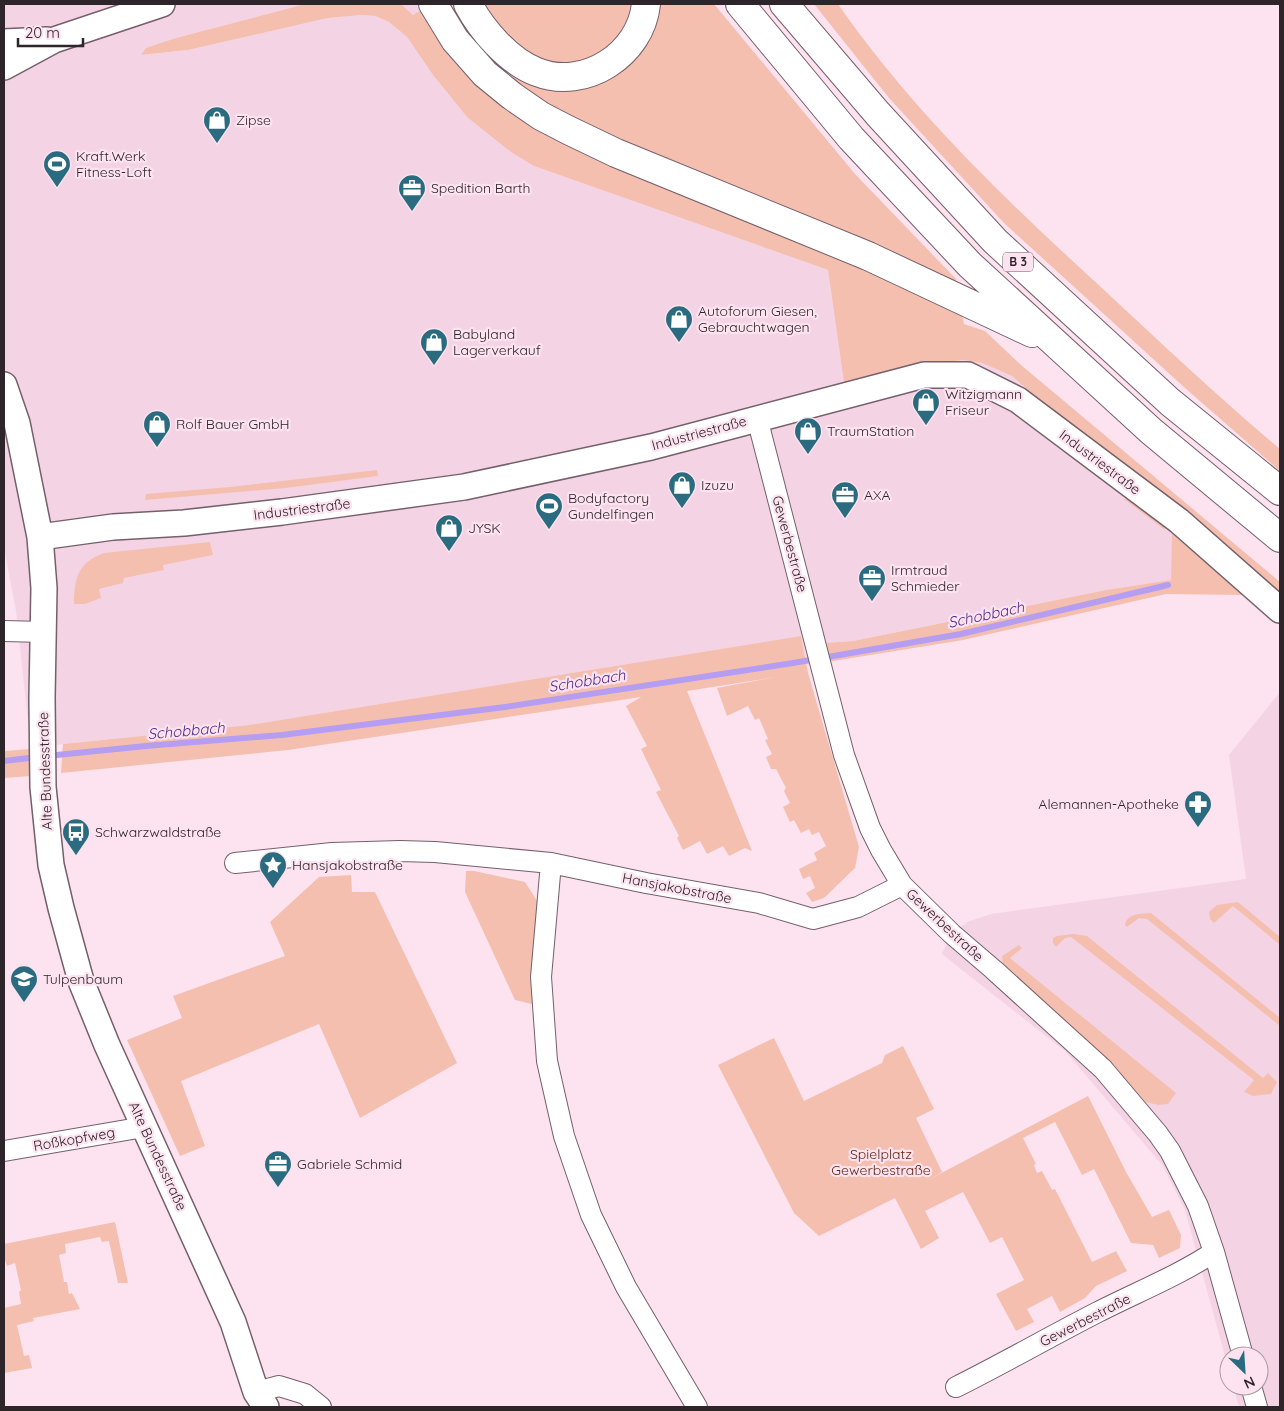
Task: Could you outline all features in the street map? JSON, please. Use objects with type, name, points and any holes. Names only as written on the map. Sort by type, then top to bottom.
[{"type":"highway","points":[[433,4],[455,40],[486,74],[512,96],[555,123],[616,152],[868,256],[1056,345]]},
{"type":"highway","points":[[468,4],[490,37],[512,57],[536,72],[558,78],[597,71],[618,57],[636,38],[645,14],[646,4]]},
{"type":"highway","name":"B 3","points":[[740,4],[858,145],[970,265],[1150,431],[1280,538]]},
{"type":"highway","name":"B 3","points":[[784,4],[878,114],[995,241],[1170,402],[1280,491]]},
{"type":"street","points":[[4,67],[54,40],[162,4]]},
{"type":"street","points":[[4,42],[54,40]]},
{"type":"street","name":"Industriestraße","points":[[40,537],[113,527],[184,523],[282,512],[464,487],[651,447],[924,375],[968,375],[1018,400],[1179,521],[1280,610]]},
{"type":"street","name":"Alte Bundesstraße","points":[[4,385],[17,423],[40,537],[44,588],[42,774],[52,866],[61,908],[81,981],[107,1046],[234,1322],[259,1402]]},
{"type":"street","name":"Gewerbestraße","points":[[757,418],[844,755],[870,828],[881,850],[902,885],[952,934],[1102,1069],[1158,1134],[1170,1151],[1198,1206],[1214,1252],[1240,1346]]},
{"type":"street","points":[[4,630],[44,632]]},
{"type":"street","name":"Hansjakobstraße","points":[[235,863],[332,853],[400,851],[552,863],[652,884],[758,903],[813,919],[858,908],[902,885]]},
{"type":"street","points":[[552,863],[542,977],[547,1060],[564,1136],[591,1215],[626,1287],[694,1407]]},
{"type":"street","name":"Roßkopfweg","points":[[4,1151],[144,1127]]},
{"type":"street","name":"Gewerbestraße","points":[[956,1387],[1197,1263],[1214,1252]]},
{"type":"street","points":[[259,1402],[279,1386],[305,1394],[321,1407]]},
{"type":"shaded area","points":[[4,4],[305,4],[176,38],[142,55],[188,50],[328,18],[362,15],[375,16],[389,22],[407,37],[433,75],[467,117],[534,166],[828,270],[844,383],[963,360],[982,363],[1012,376],[1044,404],[1180,510],[1244,595],[1172,535],[1172,580],[1106,590],[853,641],[826,643],[827,662],[807,665],[801,636],[249,725],[31,749],[16,611],[4,547]]},
{"type":"shaded area","points":[[401,4],[432,4],[413,15]]},
{"type":"shaded area","points":[[1280,692],[1280,1407],[1239,1407],[1236,1396],[1269,1396],[1269,1346],[1222,1346],[1185,1210],[1163,1166],[1065,1051],[942,953],[952,934],[967,922],[991,914],[1246,879],[1229,755]]},
{"type":"green space","points":[[305,4],[401,4],[413,15],[432,4],[714,4],[855,174],[956,279],[964,324],[985,331],[1021,365],[1280,582],[1280,594],[1180,510],[1044,404],[1012,376],[982,363],[963,360],[844,383],[828,270],[534,166],[511,152],[467,117],[433,75],[407,37],[389,22],[375,16],[362,15],[328,18],[188,50],[141,55],[146,48],[176,38]]},
{"type":"green space","points":[[814,4],[838,4],[897,81],[929,118],[997,189],[1190,370],[1280,449],[1280,471],[1185,388],[1004,223],[889,98]]},
{"type":"green space","points":[[377,470],[378,476],[286,488],[145,500],[146,494],[230,487]]},
{"type":"green space","points":[[1130,497],[1163,523],[1165,530],[1124,499]]},
{"type":"green space","points":[[1172,534],[1244,595],[1166,594],[963,640],[827,662],[825,643],[853,641],[1106,590],[1171,580]]},
{"type":"green space","points":[[210,542],[213,555],[163,565],[164,570],[124,578],[123,583],[99,589],[101,598],[85,604],[74,604],[75,587],[79,573],[88,561],[95,557],[104,553]]},
{"type":"green space","points":[[801,636],[808,673],[859,847],[855,868],[824,898],[812,902],[806,893],[815,888],[810,876],[803,879],[799,869],[817,860],[814,853],[826,846],[819,832],[812,835],[809,829],[801,833],[794,820],[790,822],[783,807],[790,803],[784,791],[786,788],[776,769],[771,769],[766,757],[772,754],[765,740],[768,739],[759,718],[755,720],[748,706],[727,716],[717,688],[776,677],[687,691],[752,851],[745,848],[729,856],[723,846],[707,854],[700,841],[683,850],[677,838],[679,836],[656,792],[661,790],[641,749],[647,746],[626,706],[641,697],[288,750],[61,773],[63,744],[249,725]]},
{"type":"green space","points":[[31,749],[31,776],[4,778],[4,751]]},
{"type":"green space","points":[[466,871],[525,882],[539,904],[536,1005],[515,1000],[465,892]]},
{"type":"green space","points":[[351,875],[352,892],[375,892],[457,1063],[360,1118],[319,1024],[181,1081],[205,1146],[180,1156],[127,1040],[182,1018],[173,996],[285,956],[270,922],[319,877]]},
{"type":"green space","points":[[1238,902],[1280,937],[1280,945],[1233,906],[1214,923],[1210,919],[1209,912],[1217,905]]},
{"type":"green space","points":[[1151,913],[1280,1018],[1280,1026],[1147,919],[1139,918],[1127,927],[1125,925],[1131,916]]},
{"type":"green space","points":[[1074,934],[1087,936],[1263,1078],[1268,1073],[1277,1082],[1271,1094],[1253,1096],[1244,1092],[1254,1080],[1071,937],[1065,938],[1056,947],[1053,943],[1053,938],[1057,936]]},
{"type":"green space","points":[[1019,945],[1022,948],[1010,958],[1176,1093],[1168,1104],[1158,1105],[1146,1102],[1088,1042],[1003,964],[1002,956]]},
{"type":"green space","name":"Spielplatz Gewerbestraße","points":[[774,1038],[804,1101],[882,1063],[885,1055],[903,1046],[934,1109],[916,1118],[942,1172],[930,1179],[1088,1096],[1126,1172],[1152,1217],[1169,1210],[1181,1235],[1180,1248],[1159,1258],[1153,1245],[1131,1243],[1094,1169],[1082,1175],[1055,1122],[1023,1138],[1036,1164],[1034,1165],[1037,1173],[1042,1171],[1052,1190],[1055,1189],[1092,1262],[1116,1251],[1127,1271],[1096,1286],[1085,1298],[1060,1312],[1052,1296],[1027,1309],[1034,1322],[1016,1331],[996,1294],[1024,1280],[1002,1237],[990,1243],[963,1192],[925,1211],[939,1238],[921,1249],[895,1198],[819,1236],[794,1213],[718,1065]]},
{"type":"green space","points":[[115,1222],[128,1283],[118,1283],[109,1241],[102,1242],[100,1237],[65,1244],[66,1253],[59,1255],[64,1282],[67,1282],[69,1294],[72,1293],[80,1309],[33,1318],[34,1321],[17,1325],[24,1356],[29,1355],[32,1368],[4,1373],[4,1308],[21,1304],[19,1292],[21,1290],[15,1263],[7,1266],[4,1257],[4,1244]]},
{"type":"waterway","name":"Schobbach","points":[[47,756],[282,735],[505,707],[793,663],[961,634],[1168,585]]},
{"type":"waterway","name":"Schobbach","points":[[4,761],[37,757]]},
{"type":"place","name":"Zipse","points":[[217,144]]},
{"type":"place","name":"Kraft.Werk Fitness-Loft","points":[[57,188]]},
{"type":"place","name":"Spedition Barth","points":[[412,212]]},
{"type":"place","name":"Autoforum Giesen, Gebrauchtwagen","points":[[679,343]]},
{"type":"place","name":"Babyland Lagerverkauf","points":[[434,366]]},
{"type":"place","name":"Witzigmann Friseur","points":[[926,426]]},
{"type":"place","name":"Rolf Bauer GmbH","points":[[157,448]]},
{"type":"place","name":"TraumStation","points":[[808,455]]},
{"type":"place","name":"Izuzu","points":[[682,509]]},
{"type":"place","name":"AXA","points":[[845,519]]},
{"type":"place","name":"Bodyfactory Gundelfingen","points":[[549,530]]},
{"type":"place","name":"JYSK","points":[[449,552]]},
{"type":"place","name":"Irmtraud Schmieder","points":[[872,602]]},
{"type":"place","name":"Alemannen-Apotheke","points":[[1198,828]]},
{"type":"place","name":"Schwarzwaldstraße","points":[[76,856]]},
{"type":"place","name":"Hansjakobstraße","points":[[273,889]]},
{"type":"place","name":"Tulpenbaum","points":[[24,1003]]},
{"type":"place","name":"Gabriele Schmid","points":[[278,1188]]}]
